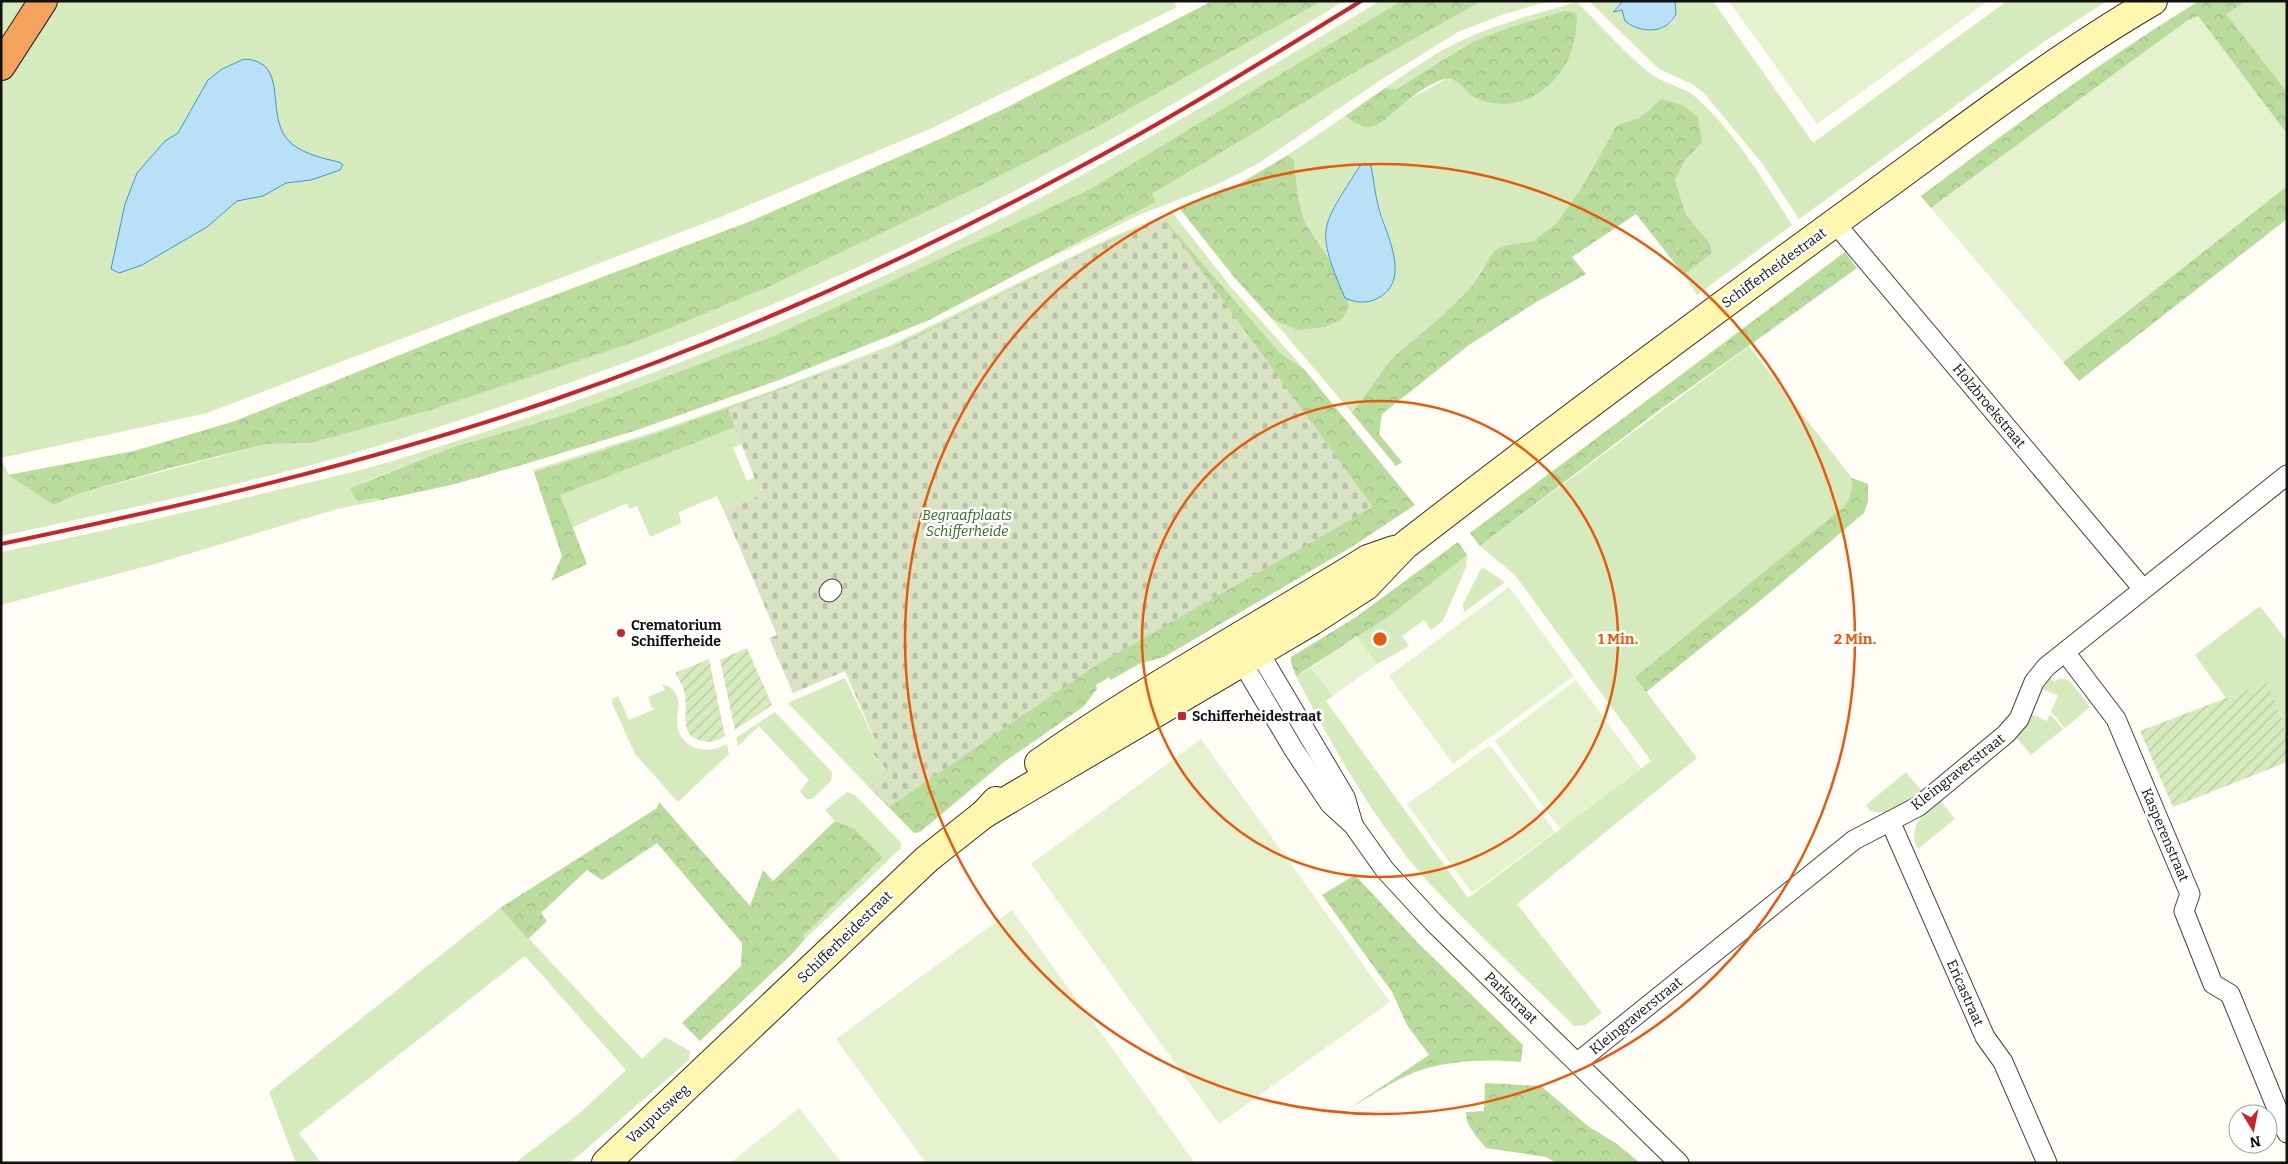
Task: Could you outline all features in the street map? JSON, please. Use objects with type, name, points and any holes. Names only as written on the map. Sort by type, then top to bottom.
[{"type":"highway","points":[[1,66],[43,1]]},
{"type":"street","name":"Schifferheidestraat","points":[[710,1065],[927,859],[984,814],[1246,651],[1368,559],[1404,546],[1835,223],[2070,52],[2153,1]]},
{"type":"street","name":"Holzbroekstraat","points":[[1835,223],[2143,589]]},
{"type":"street","name":"Kleingraverstraat","points":[[1578,1062],[1854,840],[1919,806],[2006,734],[2019,719],[2034,682],[2046,667],[2287,475]]},
{"type":"street","name":"Parkstraat","points":[[1246,651],[1294,750],[1330,804],[1353,825],[1385,870],[1433,922],[1679,1163]]},
{"type":"street","name":"Kasperenstraat","points":[[2065,652],[2116,719],[2190,894],[2184,911],[2213,984],[2230,994],[2287,1133]]},
{"type":"street","name":"Ericastraat","points":[[1890,821],[1985,1037],[2003,1062],[2047,1163]]},
{"type":"street","name":"Vauputsweg","points":[[606,1163],[710,1065]]},
{"type":"green space","points":[[1,1],[35,1],[1,56]]},
{"type":"green space","points":[[53,1],[1173,1],[1177,7],[932,128],[723,216],[207,413],[1,458],[1,80]]},
{"type":"green space","points":[[1212,1],[1322,1],[1102,124],[968,192],[764,289],[646,338],[430,410],[311,443],[266,444],[170,468],[81,493],[54,505],[8,475],[134,451],[235,421],[467,328],[746,223],[940,139],[1008,107]]},
{"type":"green space","points":[[1322,1],[1344,1],[1159,112],[1017,190],[897,249],[749,314],[675,344],[524,399],[371,448],[233,485],[1,536],[1,458],[9,475],[55,505],[81,493],[266,444],[311,443],[646,338],[764,289],[968,192],[1102,124]]},
{"type":"green space","points":[[1380,1],[1401,1],[1092,188],[773,336],[567,414],[450,448],[364,482],[360,501],[377,498],[382,500],[337,509],[158,563],[1,605],[1,552],[200,509],[389,462],[584,398],[712,350],[839,297],[1024,207],[1203,106]]},
{"type":"green space","points":[[1401,1],[1482,1],[1355,72],[1152,194],[1156,202],[927,321],[779,380],[634,431],[455,484],[382,500],[377,498],[360,501],[353,496],[351,488],[450,448],[567,414],[773,336],[1092,188]]},
{"type":"green space","points":[[1482,1],[1549,1],[1504,14],[1458,32],[1382,79],[1259,163],[1216,185],[1139,215],[1041,263],[1156,202],[1152,194],[1355,72]]},
{"type":"green space","points":[[1589,1],[1623,1],[1612,11],[1622,9],[1636,28],[1647,29],[1660,28],[1671,23],[1676,14],[1675,1],[1713,1],[1813,143],[2007,1],[2107,1],[2042,43],[1799,219],[1762,163],[1704,93],[1692,84],[1659,69]]},
{"type":"green space","points":[[1729,1],[1988,1],[1817,124]]},
{"type":"green space","points":[[2199,1],[2246,1],[2226,14],[2287,92],[2287,134],[2198,16],[2187,21],[1931,208],[1921,196],[2058,95]]},
{"type":"green space","points":[[2246,1],[2287,1],[2287,92],[2225,14]]},
{"type":"green space","points":[[1577,2],[1648,72],[1692,95],[1712,113],[1749,159],[1792,225],[1697,295],[1684,275],[1712,253],[1710,243],[1686,215],[1675,180],[1684,162],[1702,141],[1651,107],[1639,118],[1617,125],[1580,190],[1556,225],[1533,241],[1507,245],[1482,268],[1472,286],[1443,315],[1391,359],[1352,413],[1272,319],[1297,330],[1348,308],[1348,299],[1363,302],[1378,298],[1388,290],[1393,279],[1394,265],[1389,236],[1375,193],[1371,166],[1360,166],[1338,199],[1328,221],[1326,245],[1329,259],[1305,223],[1298,198],[1294,160],[1288,155],[1345,116],[1360,127],[1446,79],[1455,80],[1474,97],[1574,46],[1576,13],[1472,42],[1395,89],[1385,88],[1435,55],[1480,32],[1507,22]]},
{"type":"green space","points":[[1565,11],[1576,13],[1577,17],[1573,47],[1567,62],[1558,75],[1548,86],[1535,95],[1522,101],[1507,104],[1492,103],[1472,96],[1458,82],[1445,79],[1428,86],[1374,126],[1361,126],[1345,116],[1385,88],[1396,89],[1472,42],[1511,27]]},
{"type":"green space","points":[[2198,16],[2287,134],[2287,186],[2063,362],[1931,208],[2187,21]]},
{"type":"green space","points":[[1661,99],[1682,105],[1698,117],[1702,142],[1684,162],[1675,180],[1686,215],[1710,243],[1712,253],[1684,275],[1636,214],[1572,257],[1586,274],[1535,303],[1469,345],[1382,414],[1379,434],[1402,462],[1396,466],[1352,413],[1391,359],[1443,315],[1472,286],[1494,251],[1507,245],[1533,241],[1556,224],[1580,190],[1617,125],[1639,118]]},
{"type":"green space","points":[[1288,155],[1294,160],[1298,198],[1305,223],[1329,259],[1345,298],[1348,299],[1348,308],[1342,319],[1325,327],[1297,330],[1272,319],[1234,277],[1180,209],[1239,184]]},
{"type":"green space","points":[[2287,186],[2287,219],[2079,381],[2063,362]]},
{"type":"green space","points":[[1172,212],[1230,286],[1305,370],[1279,352],[1018,285],[884,351],[660,432],[534,472],[533,470],[666,428],[771,391],[889,346],[1112,237]]},
{"type":"green space","name":"Begraafplaats Schifferheide","points":[[1163,218],[1279,352],[1305,370],[1415,505],[1350,548],[1164,657],[1139,664],[1111,680],[1109,677],[1096,685],[1097,689],[1083,707],[1004,762],[920,832],[914,833],[868,786],[887,770],[870,375],[560,495],[587,564],[551,581],[562,556],[534,472],[660,432],[884,351],[1104,243]]},
{"type":"green space","name":"Begraafplaats Schifferheide","points":[[1163,218],[1373,507],[1098,664],[889,807],[868,786],[887,770],[873,754],[879,749],[845,671],[793,693],[769,638],[777,635],[724,511],[761,495],[728,409],[901,345],[1076,257]]},
{"type":"green space","points":[[1845,252],[1857,268],[1662,408],[1480,546],[1470,533]]},
{"type":"green space","points":[[1749,346],[1852,478],[1852,487],[1847,501],[1842,508],[1635,677],[1697,758],[1517,904],[1602,1013],[1585,1025],[1574,1026],[1466,921],[1411,863],[1357,785],[1296,676],[1311,668],[1333,696],[1326,701],[1468,898],[1651,761],[1515,575],[1480,546]]},
{"type":"green space","points":[[870,375],[815,473],[724,511],[717,496],[679,512],[681,523],[650,537],[637,506],[629,509],[627,503],[571,528],[559,495]],"holes":[[[792,422],[806,453],[747,481],[733,448]]]},
{"type":"green space","points":[[1852,478],[1868,484],[1868,501],[1864,513],[1761,600],[1646,692],[1635,677],[1842,508],[1850,494]]},
{"type":"green space","points":[[1458,542],[1467,555],[1391,615],[1296,676],[1291,663],[1291,657],[1356,617]]},
{"type":"green space","points":[[1467,555],[1466,567],[1443,621],[1431,630],[1424,620],[1402,636],[1409,646],[1377,664],[1356,636],[1391,615]]},
{"type":"green space","points":[[1482,567],[1505,582],[1464,612],[1463,604]]},
{"type":"green space","points":[[1509,587],[1574,676],[1453,764],[1389,676]]},
{"type":"green space","points":[[2260,606],[2287,641],[2287,734],[2268,682],[2226,698],[2195,655]]},
{"type":"green space","points":[[1356,636],[1377,664],[1333,696],[1311,668]]},
{"type":"green space","points":[[747,648],[772,705],[735,730],[720,660]]},
{"type":"green space","points":[[709,659],[725,736],[709,742],[695,739],[687,729],[684,692],[675,673]]},
{"type":"green space","points":[[2049,677],[2054,682],[2060,678],[2070,681],[2090,707],[2065,728],[2051,712],[2058,695],[2041,689]]},
{"type":"green space","points":[[845,678],[879,749],[873,755],[887,770],[868,786],[788,703]]},
{"type":"green space","points":[[1576,680],[1641,768],[1560,829],[1495,741]]},
{"type":"green space","points":[[2268,682],[2287,734],[2287,762],[2173,807],[2140,731]]},
{"type":"green space","points":[[662,684],[673,689],[677,697],[679,705],[677,723],[683,739],[695,748],[703,749],[719,748],[727,744],[729,754],[678,802],[635,754],[612,703],[612,699],[618,696],[629,720],[655,709],[652,708],[648,697],[665,690]]},
{"type":"green space","points":[[775,712],[832,772],[831,781],[812,799],[806,799],[800,791],[809,780],[759,726],[738,746],[736,738]]},
{"type":"green space","points":[[2031,714],[2047,721],[2050,714],[2063,729],[2031,755],[2016,737]]},
{"type":"green space","points":[[1201,739],[1390,1002],[1219,1124],[1031,864]]},
{"type":"green space","points":[[1490,745],[1555,832],[1472,893],[1407,804]]},
{"type":"green space","points":[[1906,772],[1922,791],[1904,805],[1892,811],[1870,811],[1866,805]]},
{"type":"green space","points":[[847,792],[855,795],[901,843],[901,848],[805,939],[803,936],[883,857],[855,829],[835,821],[825,810]]},
{"type":"green space","points":[[1940,800],[1955,819],[1918,849],[1914,834],[1915,827],[1923,815]]},
{"type":"green space","points":[[659,802],[750,906],[763,870],[773,881],[835,821],[855,829],[883,857],[803,936],[805,939],[792,954],[700,1041],[682,1023],[741,966],[742,943],[657,843],[602,880],[587,870],[541,913],[547,921],[528,939],[500,908],[657,808]]},
{"type":"green space","points":[[1355,875],[1417,942],[1523,1045],[1521,1062],[1471,1061],[1445,1064],[1421,1070],[1383,1088],[1347,1110],[1429,1055],[1407,1025],[1392,992],[1322,895]]},
{"type":"green space","points":[[500,908],[642,1059],[665,1037],[690,1051],[689,1060],[570,1163],[515,1163],[581,1112],[626,1070],[525,956],[299,1133],[321,1163],[296,1163],[269,1092]]},
{"type":"green space","points":[[1012,910],[1195,1163],[926,1163],[836,1039]]},
{"type":"green space","points":[[1485,1083],[1541,1086],[1588,1126],[1617,1144],[1640,1163],[1557,1163],[1546,1157],[1486,1148],[1476,1136],[1466,1117],[1466,1112],[1484,1111]]},
{"type":"green space","points":[[799,1108],[842,1163],[730,1163]]},
{"type":"water","points":[[1623,1],[1675,1],[1676,14],[1666,26],[1659,29],[1645,30],[1625,21],[1622,10],[1613,12]]},
{"type":"water","points":[[244,59],[258,62],[267,69],[272,78],[277,116],[287,139],[304,151],[318,157],[339,162],[343,165],[340,170],[311,180],[286,183],[263,196],[237,201],[207,227],[142,265],[119,273],[111,269],[125,204],[137,173],[165,141],[178,133],[208,80],[222,69]]},
{"type":"water","points":[[1365,163],[1371,166],[1378,204],[1391,243],[1395,269],[1393,280],[1388,290],[1374,300],[1361,302],[1345,298],[1329,257],[1326,229],[1337,203],[1360,166]]},
{"type":"railway","points":[[1,544],[210,498],[348,463],[553,400],[686,351],[818,296],[1011,203],[1183,109],[1361,1]]},
{"type":"place","name":"Crematorium Schifferheide","points":[[621,633]]},
{"type":"place","name":"Schifferheidestraat","points":[[1182,716]]}]
